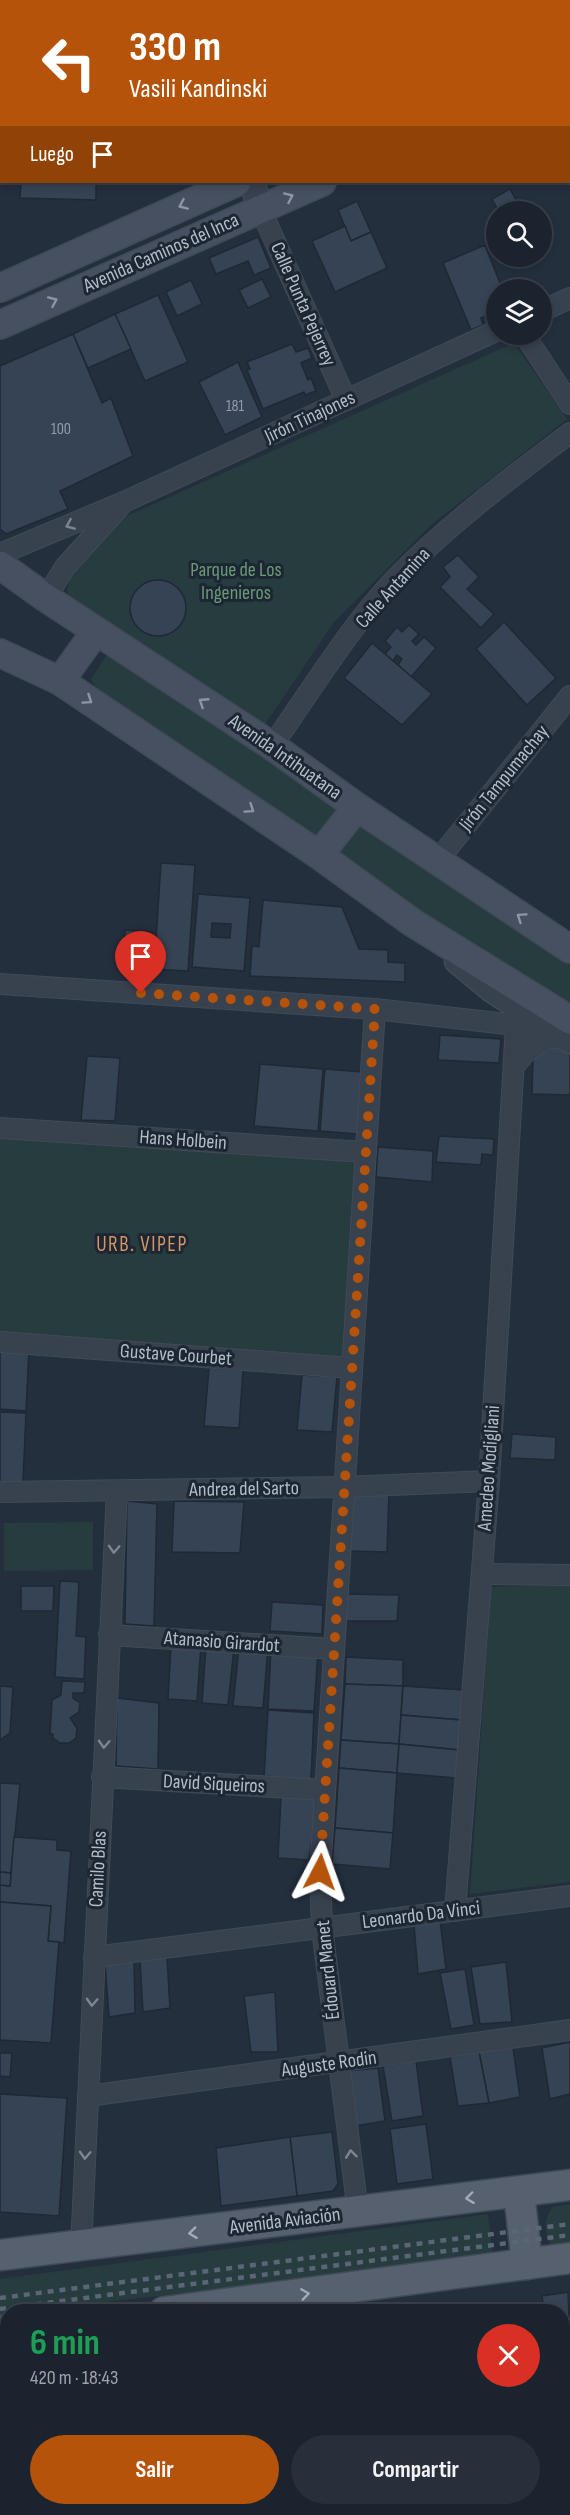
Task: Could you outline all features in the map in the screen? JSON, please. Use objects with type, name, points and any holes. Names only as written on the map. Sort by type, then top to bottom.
[{"type":"main road","name":"Avenida Caminos del Inca","points":[[0,288],[235,183]]},
{"type":"main road","name":"Avenida Caminos del Inca","points":[[0,326],[320,183]]},
{"type":"main road","name":"Avenida Intihuatana","points":[[0,564],[96,632],[272,746],[357,807],[570,950]]},
{"type":"main road","points":[[60,681],[96,632]]},
{"type":"main road","points":[[0,653],[60,681],[319,855],[565,1035]]},
{"type":"main road","points":[[319,855],[357,807]]},
{"type":"main road","name":"Avenida Aviación","points":[[0,2255],[81,2247],[570,2185]]},
{"type":"main road","points":[[519,2192],[527,2264]]},
{"type":"main road","points":[[274,2304],[570,2258]]},
{"type":"street","points":[[252,183],[260,208]]},
{"type":"street","name":"Calle Punta Pejerrey","points":[[260,208],[346,400]]},
{"type":"street","points":[[552,306],[570,298]]},
{"type":"street","name":"Jirón Tinajones","points":[[0,554],[124,502],[486,337]]},
{"type":"street","points":[[531,345],[570,404]]},
{"type":"street","name":"Calle Antamina","points":[[272,746],[363,618],[406,567],[505,483],[570,433]]},
{"type":"street","name":"Jirón Tinajones","points":[[46,598],[65,567],[124,502]]},
{"type":"street","name":"Jirón Tampumachay","points":[[438,860],[570,696]]},
{"type":"street","points":[[413,923],[492,990],[565,1035]]},
{"type":"street","points":[[0,984],[375,1009],[516,1025],[565,1035]]},
{"type":"street","points":[[471,1020],[488,1013],[494,1002],[492,990]]},
{"type":"street","points":[[492,990],[516,1025]]},
{"type":"street","name":"Édouard Manet","points":[[358,2212],[322,1928],[320,1872],[375,1009]]},
{"type":"street","name":"Amedeo Modigliani","points":[[455,1911],[489,1481],[516,1025]]},
{"type":"street","points":[[515,1065],[525,1053],[565,1035]]},
{"type":"street","name":"Hans Holbein","points":[[0,1128],[366,1152]]},
{"type":"street","name":"Gustave Courbet","points":[[0,1342],[352,1368]]},
{"type":"street","name":"Andrea del Sarto","points":[[0,1492],[344,1487],[489,1481]]},
{"type":"street","name":"Camilo Blas","points":[[81,2247],[117,1491]]},
{"type":"street","points":[[482,1575],[570,1575]]},
{"type":"street","name":"Atanasio Girardot","points":[[109,1635],[334,1648]]},
{"type":"street","name":"David Siqueiros","points":[[102,1777],[325,1790]]},
{"type":"street","name":"Leonardo Da Vinci","points":[[94,1957],[570,1896]]},
{"type":"street","name":"Auguste Rodin","points":[[88,2096],[570,2030]]},
{"type":"green space","name":"Parque de Los Ingenieros","points":[[510,345],[515,345],[567,419],[431,525],[334,622],[264,726],[71,601],[67,591],[70,579],[118,520]]},
{"type":"green space","points":[[112,647],[344,809],[322,841],[122,711],[95,686],[91,679]]},
{"type":"green space","points":[[356,817],[570,961],[570,1007],[388,890],[334,850]]},
{"type":"green space","points":[[0,1133],[358,1158],[346,1361],[0,1335]]},
{"type":"green space","points":[[93,1522],[93,1570],[4,1571],[4,1523]]},
{"type":"green space","points":[[570,1584],[570,1882],[470,1894],[491,1587]]},
{"type":"green space","points":[[570,2204],[570,2247],[552,2249],[546,2222],[549,2212],[553,2207]]},
{"type":"green space","points":[[488,2214],[493,2257],[89,2304],[0,2304],[0,2279]]},
{"type":"building","points":[[21,183],[96,183],[96,200],[20,198]]},
{"type":"building","points":[[510,189],[517,201],[493,201],[492,199]]},
{"type":"building","points":[[357,201],[371,232],[351,241],[338,210]]},
{"type":"building","points":[[345,226],[351,241],[371,232],[387,268],[335,292],[312,241]]},
{"type":"building","points":[[258,237],[271,268],[254,275],[248,261],[216,274],[209,258]]},
{"type":"building","points":[[485,245],[486,267],[494,267],[498,279],[486,279],[486,316],[481,318],[483,325],[471,330],[443,263]]},
{"type":"building","points":[[262,279],[271,297],[248,308],[239,290]]},
{"type":"building","points":[[191,280],[202,304],[177,316],[166,292]]},
{"type":"building","points":[[158,295],[188,362],[145,381],[115,314]]},
{"type":"building","points":[[115,314],[131,349],[88,368],[73,334]]},
{"type":"building","points":[[73,334],[102,403],[111,398],[133,456],[60,491],[68,509],[6,534],[0,529],[0,366]]},
{"type":"building","points":[[292,344],[296,352],[308,348],[312,358],[301,363],[308,380],[311,378],[316,391],[305,395],[304,392],[263,409],[247,370],[250,369],[247,362]]},
{"type":"building","points":[[238,362],[262,417],[225,435],[199,382]]},
{"type":"building","points":[[458,555],[479,577],[467,589],[494,614],[481,628],[440,587],[450,577],[443,567]]},
{"type":"building","points":[[158,580],[169,582],[178,588],[184,597],[186,608],[184,619],[178,628],[169,634],[158,636],[147,634],[138,628],[132,619],[130,608],[132,597],[138,588],[147,582]]},
{"type":"building","points":[[504,622],[556,678],[527,705],[476,649]]},
{"type":"building","points":[[409,625],[419,634],[412,641],[416,645],[424,637],[436,648],[411,677],[398,665],[402,659],[397,655],[393,661],[385,654],[391,647],[385,641],[397,627],[402,632]]},
{"type":"building","points":[[372,643],[432,694],[402,725],[344,678]]},
{"type":"building","points":[[161,863],[195,865],[188,971],[154,969]]},
{"type":"building","points":[[198,894],[250,898],[244,971],[192,967]],"holes":[[[212,923],[231,924],[230,938],[211,937]]]},
{"type":"building","points":[[263,900],[342,907],[359,949],[388,950],[388,962],[405,963],[405,982],[250,976],[252,946],[259,947]]},
{"type":"building","points":[[125,930],[152,932],[149,970],[122,968]]},
{"type":"building","points":[[440,1035],[501,1039],[499,1063],[438,1060]]},
{"type":"building","points":[[547,1045],[570,1045],[570,1095],[532,1094],[533,1057]]},
{"type":"building","points":[[87,1056],[120,1058],[115,1121],[81,1120]]},
{"type":"building","points":[[260,1064],[323,1069],[318,1131],[254,1126]]},
{"type":"building","points":[[325,1069],[363,1072],[357,1134],[320,1131]]},
{"type":"building","points":[[439,1136],[494,1139],[493,1155],[482,1154],[481,1165],[436,1162]]},
{"type":"building","points":[[378,1147],[433,1151],[432,1182],[376,1177]]},
{"type":"building","points":[[0,1348],[29,1349],[26,1411],[0,1409]]},
{"type":"building","points":[[209,1368],[243,1370],[239,1428],[204,1426]]},
{"type":"building","points":[[302,1375],[337,1377],[332,1432],[297,1430]]},
{"type":"building","points":[[0,1412],[26,1413],[23,1482],[0,1482]]},
{"type":"building","points":[[512,1434],[556,1437],[555,1460],[510,1458]]},
{"type":"building","points":[[353,1494],[389,1494],[387,1552],[348,1551]]},
{"type":"building","points":[[127,1501],[157,1504],[154,1626],[125,1624]]},
{"type":"building","points":[[174,1501],[244,1502],[240,1553],[172,1552]]},
{"type":"building","points":[[60,1581],[79,1582],[76,1636],[86,1637],[84,1679],[55,1677]]},
{"type":"building","points":[[21,1586],[54,1586],[53,1611],[21,1611]]},
{"type":"building","points":[[344,1594],[399,1595],[397,1621],[342,1621]]},
{"type":"building","points":[[272,1602],[323,1605],[322,1634],[270,1631]]},
{"type":"building","points":[[171,1646],[201,1646],[197,1701],[168,1699]]},
{"type":"building","points":[[206,1646],[234,1648],[228,1705],[202,1703]]},
{"type":"building","points":[[239,1647],[268,1648],[263,1708],[233,1706]]},
{"type":"building","points":[[271,1648],[318,1651],[314,1711],[268,1709]]},
{"type":"building","points":[[346,1657],[403,1660],[403,1686],[345,1684]]},
{"type":"building","points":[[62,1681],[85,1682],[84,1693],[73,1693],[73,1698],[80,1703],[79,1712],[70,1718],[77,1728],[76,1738],[69,1743],[60,1743],[53,1738],[53,1734],[50,1734],[52,1700],[61,1695]]},
{"type":"building","points":[[345,1684],[403,1686],[399,1744],[341,1740]]},
{"type":"building","points":[[0,1686],[13,1687],[10,1733],[0,1740]]},
{"type":"building","points":[[403,1686],[464,1690],[461,1720],[401,1715]]},
{"type":"building","points":[[117,1698],[159,1703],[158,1769],[116,1766]]},
{"type":"building","points":[[268,1710],[314,1713],[311,1780],[264,1776]]},
{"type":"building","points":[[401,1715],[461,1720],[459,1750],[399,1744]]},
{"type":"building","points":[[341,1740],[399,1744],[397,1773],[339,1768]]},
{"type":"building","points":[[399,1744],[459,1750],[456,1778],[397,1773]]},
{"type":"building","points":[[339,1768],[397,1773],[393,1833],[335,1828]]},
{"type":"building","points":[[0,1783],[20,1784],[11,1873],[0,1872]]},
{"type":"building","points":[[281,1795],[318,1797],[309,1860],[278,1858]]},
{"type":"building","points":[[335,1828],[393,1833],[390,1869],[332,1864]]},
{"type":"building","points":[[14,1837],[57,1840],[57,1850],[71,1851],[64,1943],[48,1941],[51,1906],[0,1902],[0,1885],[10,1886]]},
{"type":"building","points":[[0,1872],[11,1873],[10,1886],[0,1885]]},
{"type":"building","points":[[0,1902],[51,1906],[48,1941],[59,1942],[51,2043],[0,2040]]},
{"type":"building","points":[[440,1920],[446,1969],[418,1974],[414,1925]]},
{"type":"building","points":[[167,1957],[170,2008],[143,2012],[140,1960]]},
{"type":"building","points":[[134,1959],[135,2013],[109,2017],[105,1963]]},
{"type":"building","points":[[506,1962],[512,2022],[480,2024],[471,1967]]},
{"type":"building","points":[[465,1969],[474,2025],[451,2029],[440,1973]]},
{"type":"building","points":[[275,1992],[278,2052],[251,2052],[244,1996]]},
{"type":"building","points":[[570,2042],[570,2094],[550,2099],[542,2048]]},
{"type":"building","points":[[513,2048],[520,2097],[489,2103],[479,2052]]},
{"type":"building","points":[[479,2052],[489,2103],[458,2106],[450,2057]]},
{"type":"building","points":[[0,2053],[12,2053],[10,2077],[0,2076]]},
{"type":"building","points":[[416,2061],[423,2116],[392,2121],[383,2066]]},
{"type":"building","points":[[378,2068],[385,2121],[355,2126],[347,2071]]},
{"type":"building","points":[[0,2094],[67,2098],[59,2216],[0,2212]]},
{"type":"building","points":[[426,2124],[433,2179],[397,2184],[390,2129]]},
{"type":"building","points":[[332,2132],[338,2184],[333,2191],[297,2196],[290,2137]]},
{"type":"building","points":[[290,2137],[297,2196],[221,2206],[216,2148]]},
{"type":"building","points":[[568,2292],[568,2304],[543,2304],[542,2296]]},
{"type":"railway","points":[[0,2298],[570,2224]]},
{"type":"railway","points":[[39,2304],[570,2235]]},
{"type":"district","name":"URB. VIPEP","points":[[142,1244]]},
{"type":"route","points":[[141,993],[375,1009],[320,1872]]}]
